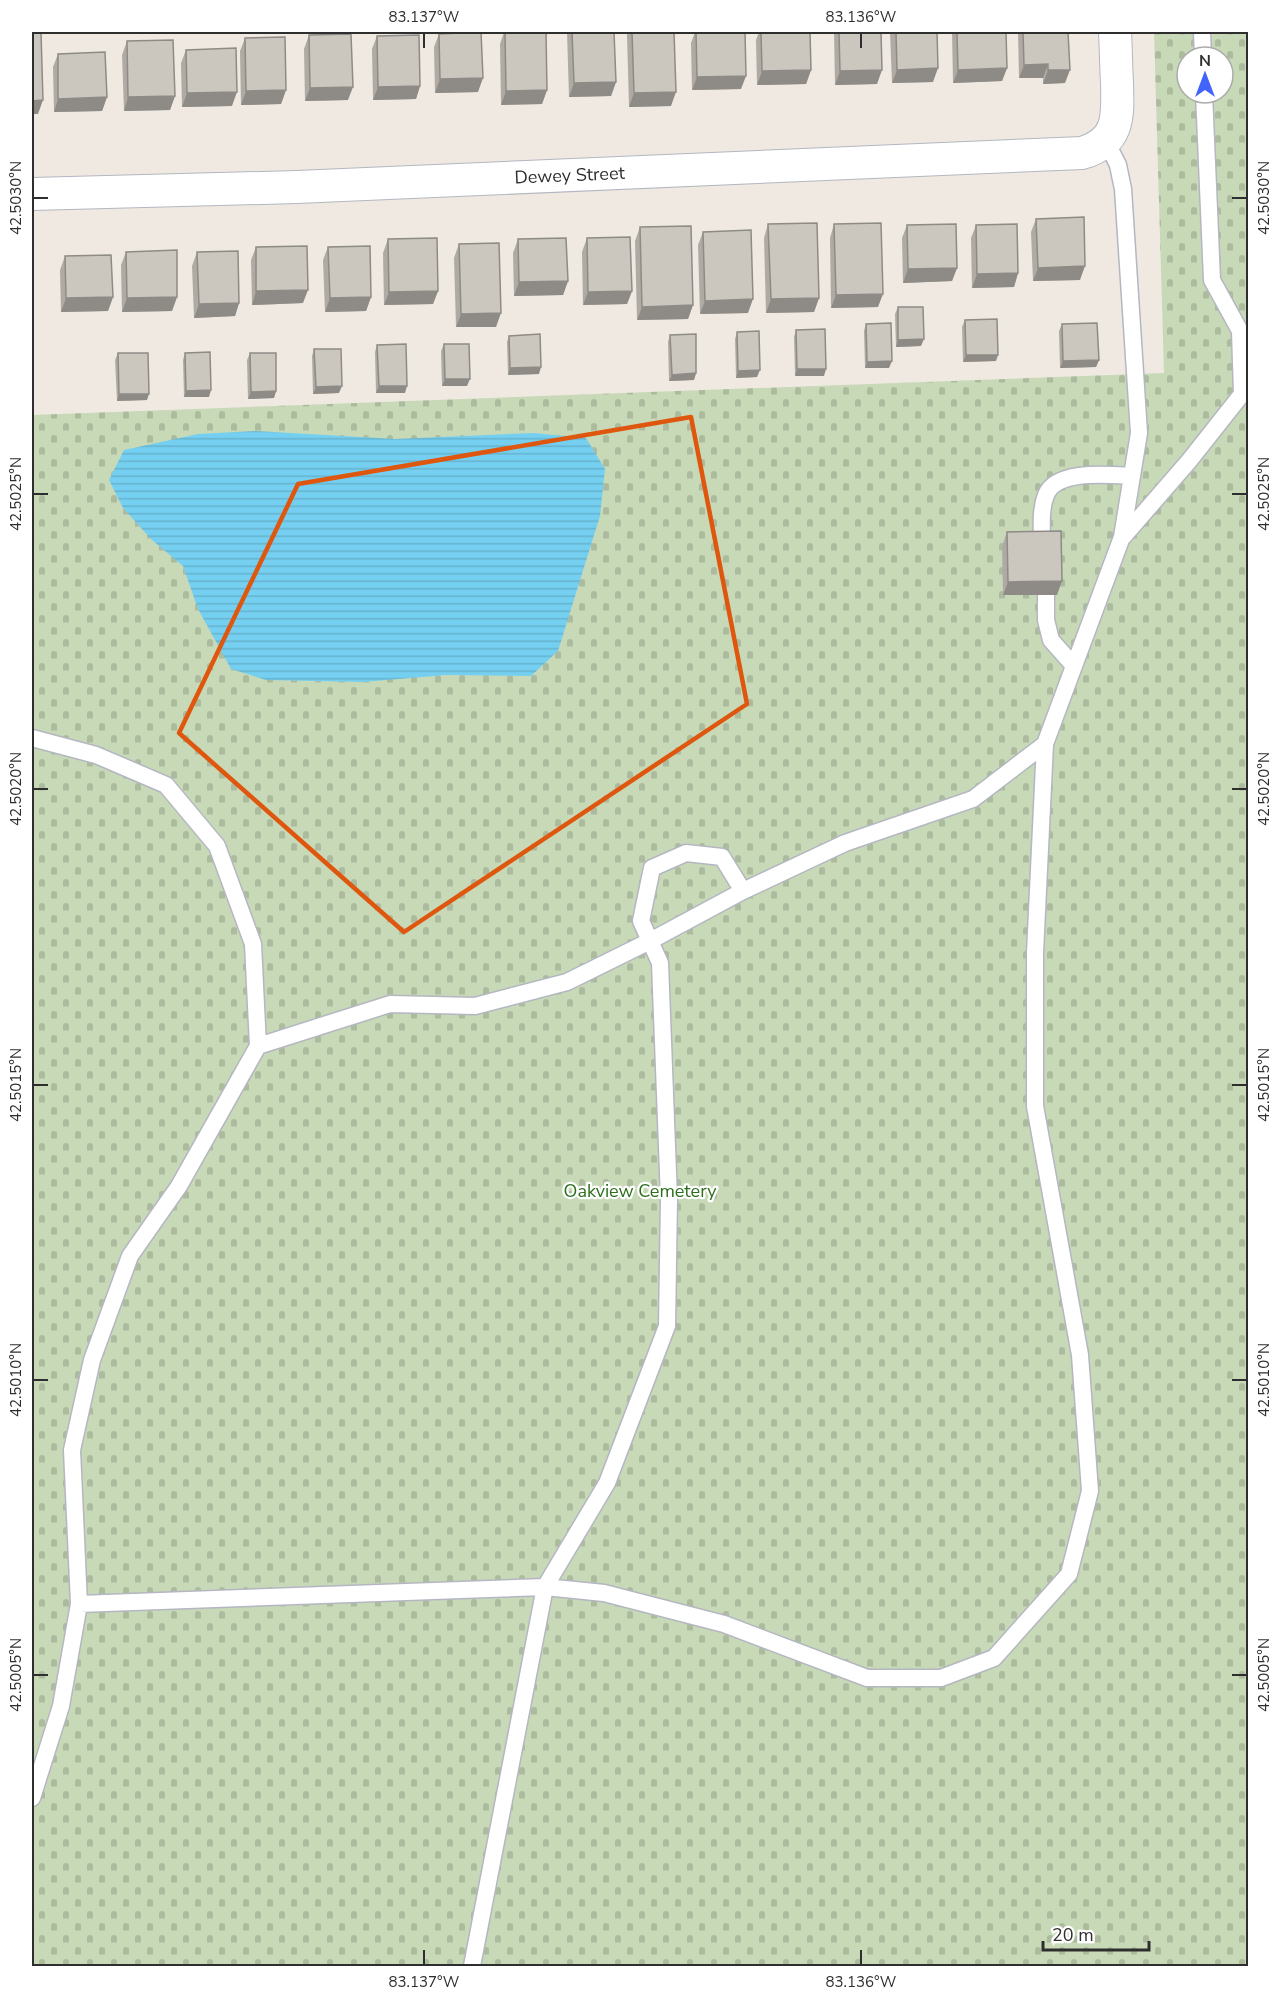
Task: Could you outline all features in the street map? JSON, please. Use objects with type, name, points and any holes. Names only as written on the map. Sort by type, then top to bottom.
[{"type":"street","points":[[1106,141],[1114,130],[1118,114],[1115,32]]},
{"type":"street","name":"Dewey Street","points":[[32,194],[321,186],[1082,153],[1094,150],[1106,141]]},
{"type":"lane","points":[[1122,537],[1189,461],[1245,387],[1240,331],[1212,280],[1205,105]]},
{"type":"lane","points":[[79,1604],[545,1587],[604,1593],[724,1624],[867,1678],[941,1678],[994,1658],[1069,1574],[1090,1491],[1080,1355],[1035,1106],[1035,953],[1046,744],[1122,537],[1139,434],[1123,189],[1118,165],[1106,141]]},
{"type":"lane","points":[[1042,545],[1042,510],[1047,492],[1060,480],[1089,475],[1132,476]]},
{"type":"lane","points":[[1046,595],[1046,620],[1051,640],[1074,666]]},
{"type":"lane","points":[[32,738],[96,755],[166,785],[217,846],[253,944],[258,1046],[179,1186],[130,1256],[92,1360],[72,1450],[79,1604],[62,1706],[32,1798]]},
{"type":"lane","points":[[258,1046],[390,1004],[475,1006],[567,982],[743,891],[845,843],[973,799],[1046,744]]},
{"type":"lane","points":[[472,1966],[545,1587],[607,1483],[667,1326],[669,1199],[660,963],[641,921],[652,868],[686,853],[722,857],[743,891]]},
{"type":"highlighted area","points":[[691,417],[747,704],[404,932],[179,733],[298,484]]},
{"type":"green space","name":"Oakview Cemetery","points":[[1154,32],[1248,32],[1248,1966],[32,1966],[32,415],[1164,373]]},
{"type":"water","points":[[256,431],[395,439],[534,433],[586,438],[605,469],[600,516],[558,651],[531,676],[446,675],[363,682],[266,680],[231,669],[198,609],[183,566],[152,540],[123,508],[109,480],[124,450],[198,434]]},
{"type":"building","points":[[481,32],[483,78],[440,79],[439,34]]},
{"type":"building","points":[[505,32],[546,32],[547,90],[506,91]]},
{"type":"building","points":[[572,32],[614,32],[616,82],[574,83]]},
{"type":"building","points":[[632,32],[674,32],[676,92],[634,93]]},
{"type":"building","points":[[696,32],[745,32],[746,76],[697,77]]},
{"type":"building","points":[[761,32],[810,32],[811,70],[762,71]]},
{"type":"building","points":[[839,32],[881,32],[882,70],[840,71]]},
{"type":"building","points":[[896,32],[937,32],[938,68],[897,70]]},
{"type":"building","points":[[957,32],[1006,32],[1007,68],[958,70]]},
{"type":"building","points":[[1023,32],[1068,32],[1070,70],[1048,70],[1048,64],[1024,65]]},
{"type":"building","points":[[32,33],[41,33],[43,100],[32,101]]},
{"type":"building","points":[[351,34],[353,87],[310,88],[309,35]]},
{"type":"building","points":[[419,35],[420,86],[378,87],[377,36]]},
{"type":"building","points":[[285,37],[286,90],[246,91],[245,38]]},
{"type":"building","points":[[173,40],[175,96],[128,97],[127,41]]},
{"type":"building","points":[[236,48],[237,92],[187,93],[186,50]]},
{"type":"building","points":[[105,52],[107,97],[58,99],[58,54]]},
{"type":"building","points":[[1084,217],[1085,266],[1038,268],[1036,219]]},
{"type":"building","points":[[817,223],[819,298],[771,299],[768,224]]},
{"type":"building","points":[[881,223],[883,294],[836,295],[834,224]]},
{"type":"building","points":[[956,224],[957,268],[908,269],[907,225]]},
{"type":"building","points":[[1017,224],[1018,273],[977,274],[976,225]]},
{"type":"building","points":[[691,226],[693,305],[642,307],[640,227]]},
{"type":"building","points":[[751,230],[753,299],[705,301],[703,232]]},
{"type":"building","points":[[630,237],[632,291],[588,292],[587,238]]},
{"type":"building","points":[[437,238],[438,291],[389,292],[388,239]]},
{"type":"building","points":[[566,238],[568,281],[519,282],[518,239]]},
{"type":"building","points":[[499,243],[501,313],[461,314],[459,244]]},
{"type":"building","points":[[307,246],[308,290],[256,291],[256,247]]},
{"type":"building","points":[[370,246],[371,297],[330,298],[328,247]]},
{"type":"building","points":[[177,250],[177,297],[127,298],[126,252]]},
{"type":"building","points":[[238,251],[239,303],[199,304],[197,252]]},
{"type":"building","points":[[111,255],[113,297],[66,298],[65,256]]},
{"type":"building","points":[[898,307],[923,307],[924,339],[898,340]]},
{"type":"building","points":[[997,319],[998,355],[966,355],[965,320]]},
{"type":"building","points":[[891,323],[892,361],[867,362],[866,324]]},
{"type":"building","points":[[1097,323],[1099,360],[1063,361],[1062,324]]},
{"type":"building","points":[[825,329],[826,369],[797,369],[796,330]]},
{"type":"building","points":[[759,331],[760,370],[738,371],[737,332]]},
{"type":"building","points":[[540,334],[541,367],[510,368],[509,336]]},
{"type":"building","points":[[696,334],[696,373],[672,375],[670,335]]},
{"type":"building","points":[[406,344],[407,386],[379,386],[377,345]]},
{"type":"building","points":[[444,344],[469,344],[470,379],[445,379]]},
{"type":"building","points":[[314,349],[341,349],[342,386],[316,387]]},
{"type":"building","points":[[210,352],[211,390],[186,391],[185,353]]},
{"type":"building","points":[[118,353],[148,353],[149,394],[119,394]]},
{"type":"building","points":[[250,353],[276,353],[276,391],[251,392]]},
{"type":"building","points":[[1061,531],[1062,581],[1008,582],[1007,532]]}]
